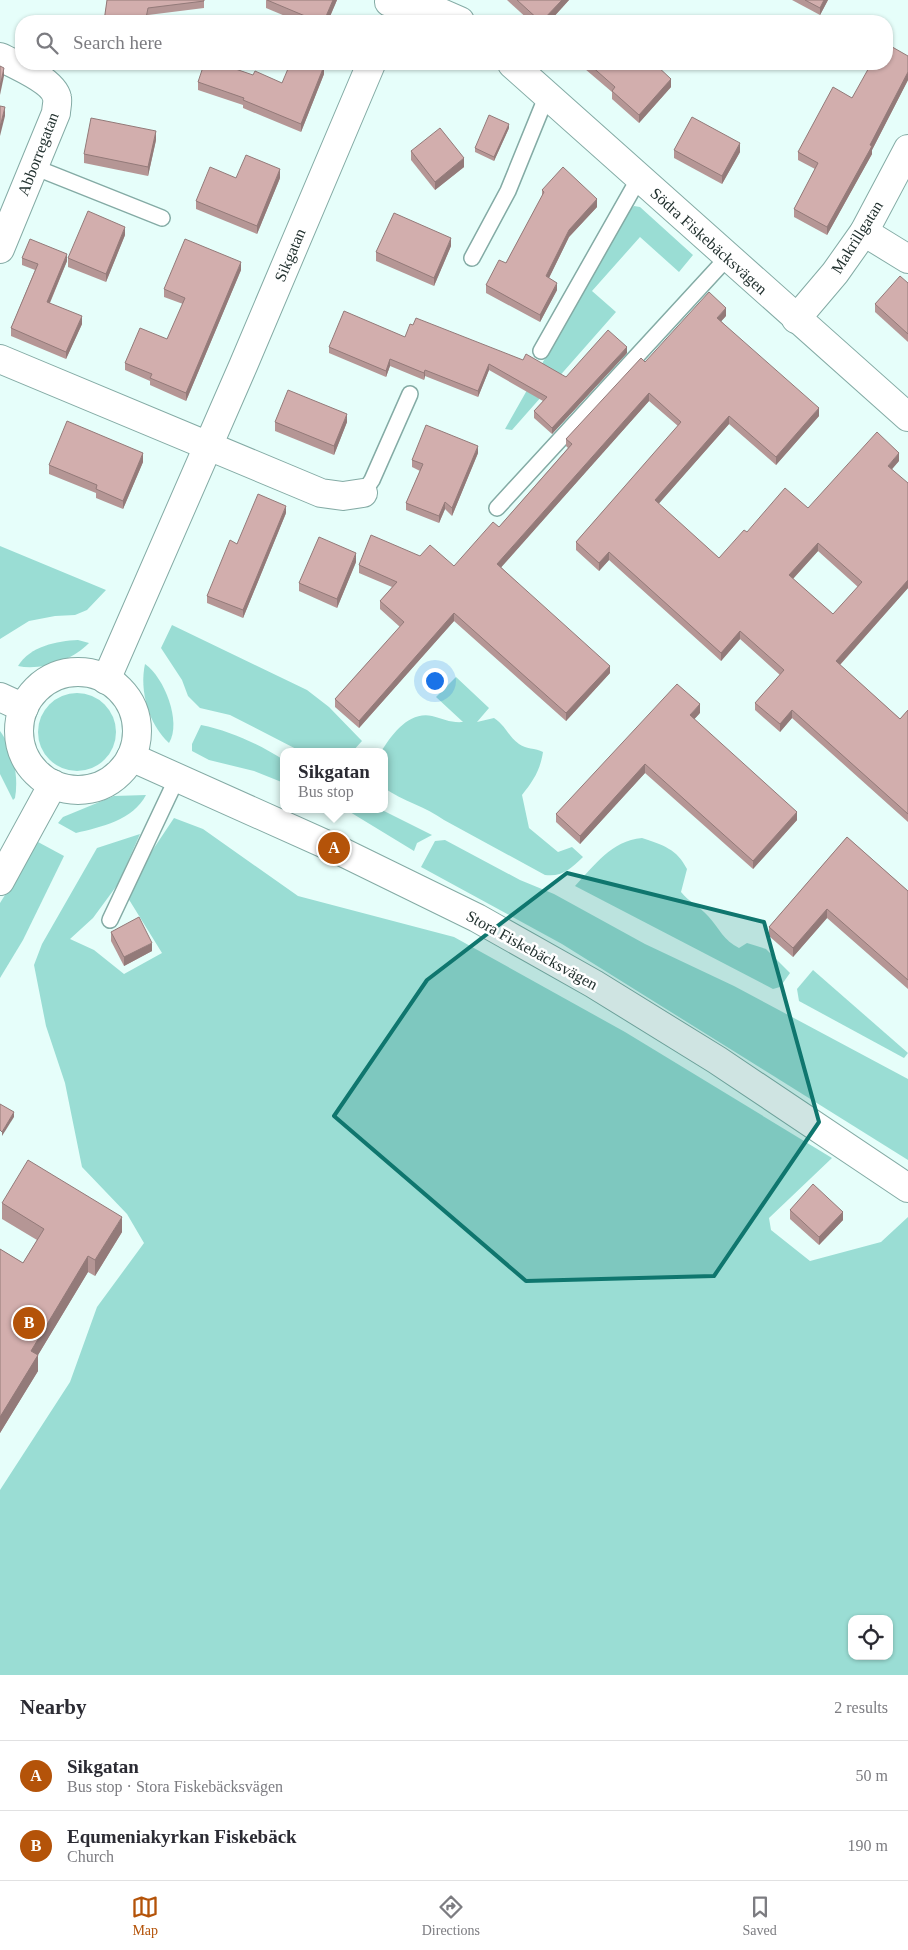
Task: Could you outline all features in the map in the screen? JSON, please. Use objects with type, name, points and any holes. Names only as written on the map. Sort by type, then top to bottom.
[{"type":"street","points":[[387,8],[430,8],[446,15]]},
{"type":"street","name":"Abborregatan","points":[[0,56],[15,64]]},
{"type":"street","name":"Abborregatan","points":[[0,249],[56,114],[57,97],[52,88],[25,70]]},
{"type":"street","name":"Sikgatan","points":[[106,680],[368,70]]},
{"type":"street","name":"Södra Fiskebäcksvägen","points":[[519,70],[727,258],[908,417]]},
{"type":"street","name":"Makrillgatan","points":[[796,319],[835,273],[864,232],[908,149]]},
{"type":"street","points":[[864,232],[908,259]]},
{"type":"street","points":[[0,358],[321,493],[343,496],[363,493]]},
{"type":"street","points":[[80,673],[106,680],[123,694],[134,714],[137,736],[131,757],[115,777],[93,788],[72,790],[53,784],[36,773],[25,757],[20,737],[21,717],[24,708],[41,686],[66,674],[80,673]]},
{"type":"street","points":[[0,697],[24,708]]},
{"type":"street","name":"Stora Fiskebäcksvägen","points":[[131,757],[334,848],[477,918],[594,984],[709,1055],[908,1188]]},
{"type":"street","points":[[0,881],[53,784]]},
{"type":"lane","points":[[472,258],[508,190],[547,95]]},
{"type":"lane","points":[[34,167],[162,218]]},
{"type":"lane","points":[[541,351],[639,178]]},
{"type":"lane","points":[[497,508],[727,258]]},
{"type":"lane","points":[[363,493],[372,480],[410,394]]},
{"type":"lane","points":[[110,920],[177,778]]},
{"type":"highlighted area","points":[[567,873],[764,922],[819,1122],[714,1276],[526,1281],[334,1116],[427,980]]},
{"type":"shaded area","points":[[634,206],[640,207],[693,255],[679,272],[640,237],[592,291],[616,312],[512,430],[505,429],[629,210]]},
{"type":"shaded area","points":[[0,546],[106,590],[87,610],[75,615],[55,616],[29,621],[0,639]]},
{"type":"shaded area","points":[[172,625],[307,690],[329,707],[362,741],[356,748],[294,748],[230,715],[200,708],[188,696],[182,680],[161,648]]},
{"type":"shaded area","points":[[78,640],[89,643],[66,659],[37,667],[18,666],[23,659],[37,649],[53,643]]},
{"type":"shaded area","points":[[145,664],[159,679],[169,700],[173,724],[169,743],[156,727],[147,707],[143,685]]},
{"type":"shaded area","points":[[456,677],[489,708],[477,722],[494,718],[519,744],[543,752],[536,775],[522,795],[529,828],[558,852],[572,847],[583,857],[574,865],[557,875],[545,875],[430,811],[388,790],[388,748],[384,748],[402,725],[409,720],[424,715],[463,722],[436,697]]},
{"type":"shaded area","points":[[69,693],[85,693],[99,699],[110,710],[116,724],[116,740],[110,754],[99,765],[85,771],[69,771],[55,765],[44,754],[38,740],[38,724],[44,710],[55,699]]},
{"type":"shaded area","points":[[201,725],[244,739],[280,758],[280,781],[254,771],[209,760],[192,751],[192,744]]},
{"type":"shaded area","points":[[0,731],[12,754],[14,763],[16,790],[13,800],[0,774]]},
{"type":"shaded area","points":[[146,795],[133,811],[106,825],[76,833],[58,823],[63,817],[114,796]]},
{"type":"shaded area","points":[[352,813],[388,813],[432,835],[417,843],[414,851]]},
{"type":"shaded area","points":[[174,818],[203,829],[298,896],[454,937],[625,1032],[832,1158],[769,1218],[771,1230],[810,1261],[881,1242],[908,1217],[908,1675],[0,1675],[0,1490],[70,1382],[97,1307],[144,1243],[127,1214],[82,1167],[65,1083],[46,1026],[34,965],[42,944],[97,848],[140,834],[118,884],[93,918],[70,939],[94,950],[124,974],[162,953],[128,898],[146,860]]},
{"type":"shaded area","points":[[642,838],[669,849],[679,857],[687,869],[681,892],[708,916],[729,942],[739,948],[747,943],[766,949],[790,973],[780,987],[773,989],[575,886],[612,849],[631,840]]},
{"type":"shaded area","points":[[445,840],[520,880],[554,894],[645,944],[734,986],[908,1079],[908,1160],[562,944],[421,867],[435,841]]},
{"type":"shaded area","points":[[38,842],[64,856],[23,940],[0,978],[0,903]]},
{"type":"shaded area","points":[[813,970],[908,1053],[904,1058],[799,1001],[797,989]]},
{"type":"building","points":[[107,0],[204,0],[148,8],[147,15],[105,15]]},
{"type":"building","points":[[267,0],[333,0],[327,15],[303,15]]},
{"type":"building","points":[[517,0],[562,0],[548,15],[533,15]]},
{"type":"building","points":[[805,0],[824,0],[820,8]]},
{"type":"building","points":[[893,47],[908,56],[908,72],[870,145],[872,146],[827,227],[794,209],[818,163],[798,152],[833,87],[852,98],[868,70],[893,70]]},
{"type":"building","points":[[0,66],[4,68],[0,86]]},
{"type":"building","points":[[202,70],[238,70],[253,75],[255,71],[282,83],[287,70],[322,70],[301,124],[243,100],[244,98],[198,82]]},
{"type":"building","points":[[596,70],[661,70],[671,79],[639,115],[612,91],[615,87]]},
{"type":"building","points":[[0,106],[5,107],[0,127]]},
{"type":"building","points":[[489,115],[509,124],[494,157],[475,148]]},
{"type":"building","points":[[692,117],[740,143],[722,176],[674,150]]},
{"type":"building","points":[[91,118],[156,131],[148,167],[84,154]]},
{"type":"building","points":[[440,128],[464,158],[435,182],[411,151]]},
{"type":"building","points":[[246,155],[280,169],[257,226],[196,201],[210,167],[236,178]]},
{"type":"building","points":[[563,167],[597,199],[569,230],[546,276],[557,283],[540,315],[486,285],[499,260],[506,263],[544,192],[542,190]]},
{"type":"building","points":[[88,211],[125,227],[106,274],[68,258]]},
{"type":"building","points":[[394,213],[451,238],[434,278],[376,252]]},
{"type":"building","points":[[30,239],[67,254],[47,302],[82,316],[66,352],[11,328],[38,264],[22,258]]},
{"type":"building","points":[[185,239],[241,262],[186,393],[150,378],[152,374],[125,363],[140,328],[167,339],[185,298],[164,289]]},
{"type":"building","points":[[900,276],[908,283],[908,334],[875,304]]},
{"type":"building","points":[[709,292],[726,308],[717,318],[819,408],[776,457],[729,416],[655,500],[719,558],[744,530],[747,532],[785,488],[808,508],[877,432],[899,453],[888,466],[908,483],[908,580],[836,661],[900,719],[908,710],[908,814],[792,710],[780,724],[755,703],[784,670],[740,631],[721,653],[609,552],[599,563],[576,542],[681,422],[649,393],[497,564],[610,666],[566,713],[454,613],[359,721],[335,699],[404,622],[380,601],[397,582],[359,565],[371,535],[420,556],[430,545],[454,566],[493,522],[499,527],[572,444],[566,439],[641,358],[645,362]],"holes":[[[818,543],[862,582],[833,614],[789,575]]]},
{"type":"building","points":[[344,311],[405,337],[410,324],[413,325],[416,318],[523,360],[526,354],[566,377],[608,330],[627,347],[552,428],[534,411],[547,397],[489,364],[478,391],[425,370],[424,373],[390,359],[386,371],[329,347]]},
{"type":"building","points":[[288,390],[347,414],[334,446],[275,422]]},
{"type":"building","points":[[67,421],[143,453],[123,501],[96,489],[97,485],[49,465]]},
{"type":"building","points":[[426,425],[478,446],[452,508],[445,502],[439,516],[406,503],[423,464],[412,460]]},
{"type":"building","points":[[258,494],[286,506],[243,610],[207,596],[230,540],[237,544]]},
{"type":"building","points":[[319,537],[356,553],[337,599],[299,583]]},
{"type":"building","points":[[677,684],[700,704],[690,715],[797,812],[753,861],[645,764],[580,836],[556,814]]},
{"type":"building","points":[[847,837],[908,891],[908,980],[827,909],[793,948],[769,927]]},
{"type":"building","points":[[139,917],[152,943],[124,957],[111,932]]},
{"type":"building","points":[[0,1104],[14,1112],[2,1132],[0,1130]]},
{"type":"building","points":[[28,1160],[122,1217],[95,1260],[88,1256],[31,1351],[38,1355],[0,1417],[0,1249],[23,1263],[44,1229],[2,1203]]},
{"type":"building","points":[[813,1184],[843,1212],[819,1237],[790,1210]]},
{"type":"place","name":"Sikgatan","points":[[334,848]]},
{"type":"place","name":"Equmeniakyrkan Fiskebäck","points":[[29,1323]]}]
